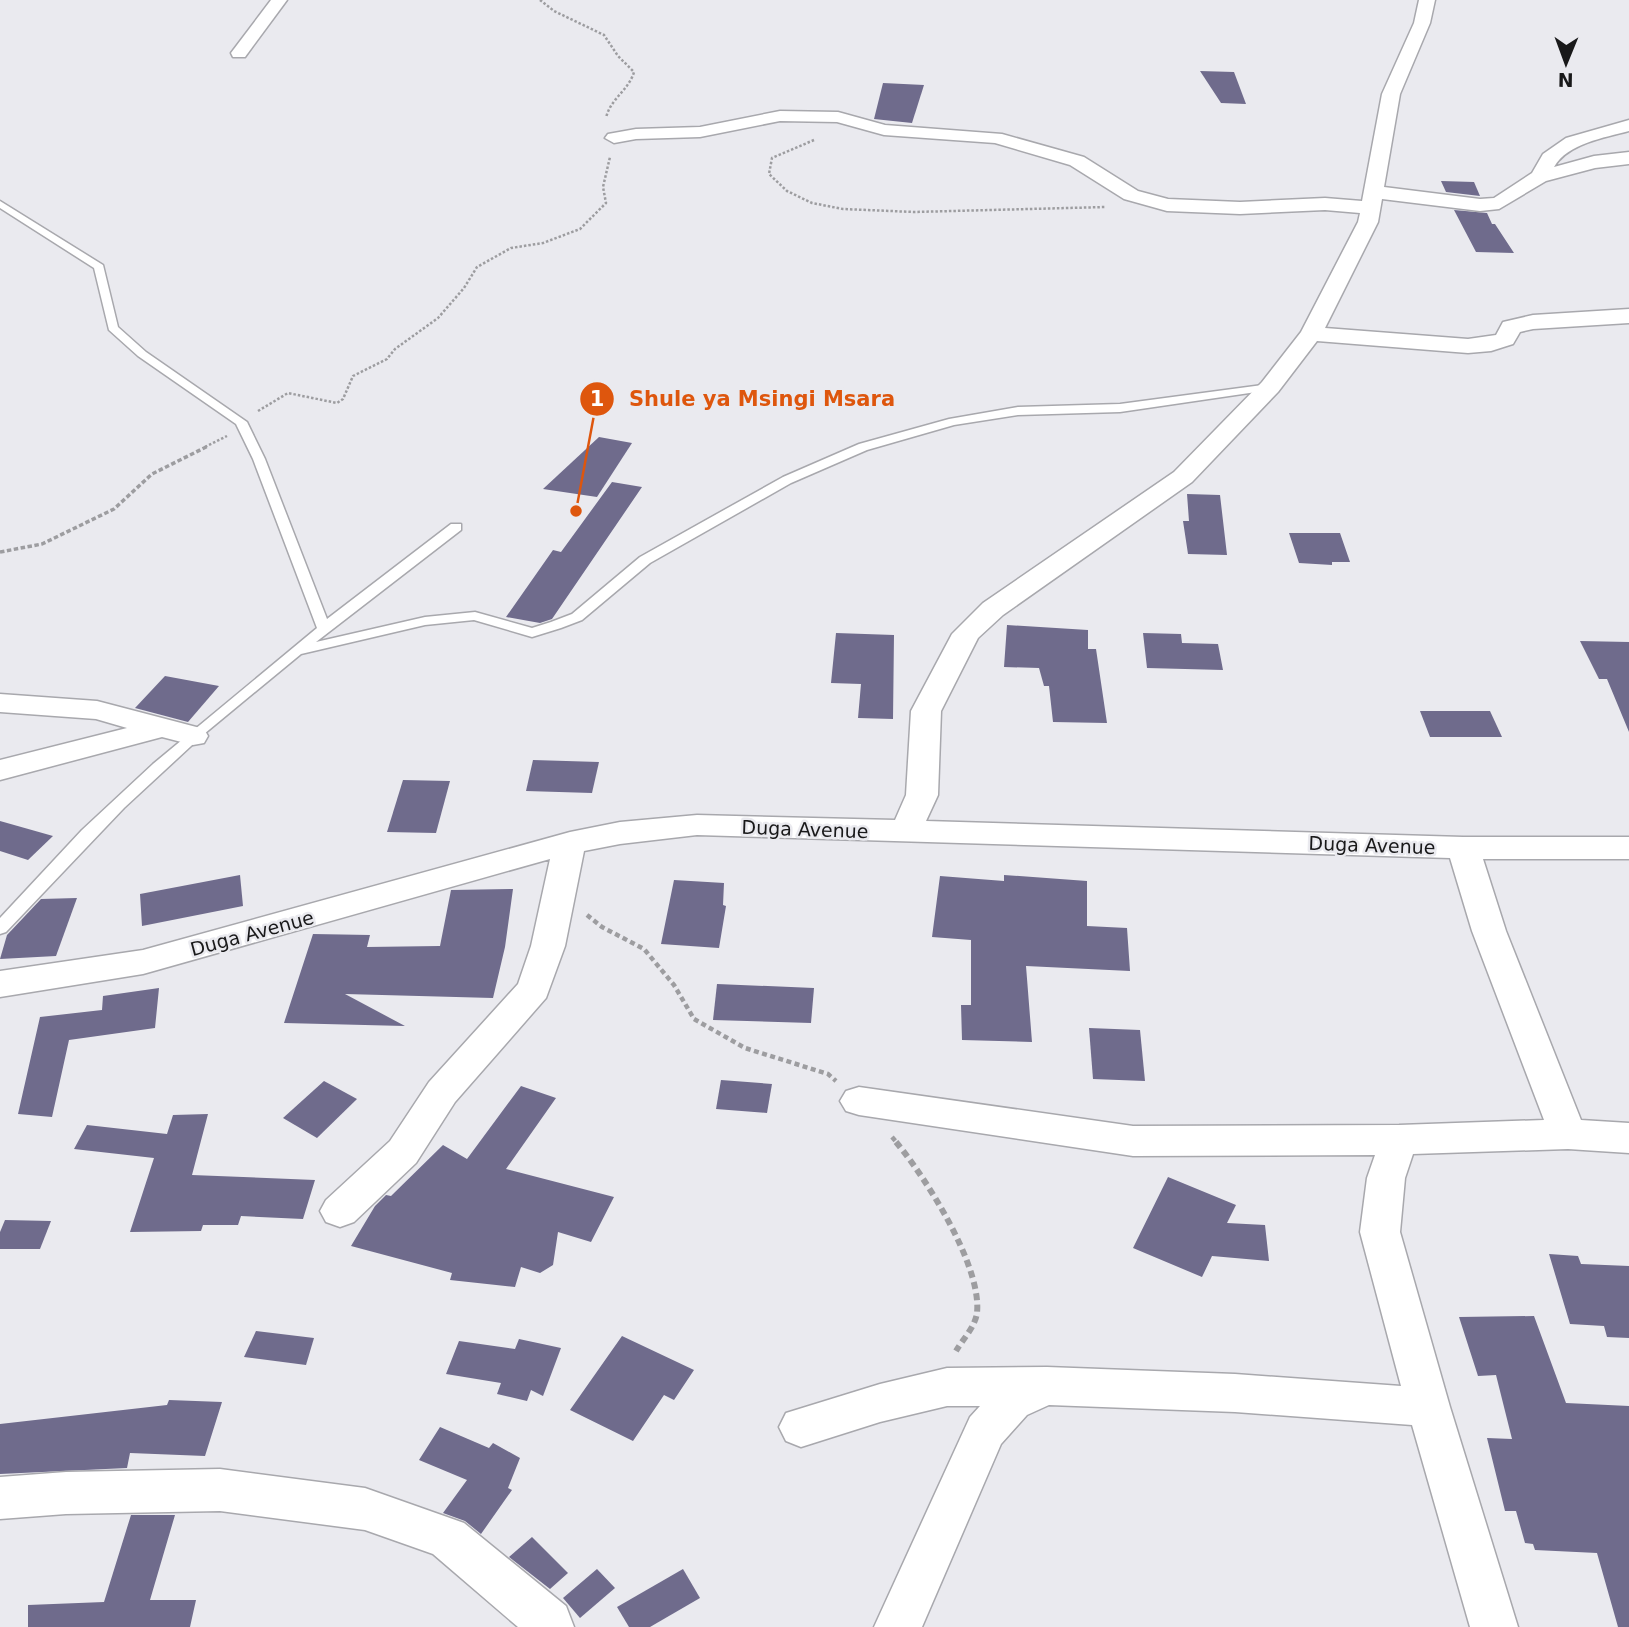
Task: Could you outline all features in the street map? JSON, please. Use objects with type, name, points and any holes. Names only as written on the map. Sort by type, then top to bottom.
[{"type":"street","points":[[239,53],[278,0]]},
{"type":"street","points":[[906,831],[922,795],[926,711],[966,634],[993,609],[1183,477],[1270,387],[1311,334],[1367,222],[1391,94],[1422,23],[1427,0]]},
{"type":"street","points":[[614,138],[636,134],[700,132],[780,117],[838,117],[884,130],[996,138],[1077,161],[1131,195],[1167,205],[1240,208],[1371,200],[1480,205],[1499,203],[1539,177],[1594,162],[1629,158]]},
{"type":"street","points":[[1539,177],[1549,158],[1572,142],[1629,125]]},
{"type":"street","points":[[1311,334],[1468,346],[1491,344],[1505,339],[1511,327],[1533,322],[1629,316]]},
{"type":"street","points":[[0,703],[97,710],[193,736]]},
{"type":"street","points":[[0,770],[163,728]]},
{"type":"street","name":"Duga Avenue","points":[[0,984],[143,962],[570,843],[620,833],[696,825],[1463,848],[1629,848]]},
{"type":"street","points":[[340,1211],[403,1152],[442,1092],[534,989],[548,946],[570,843]]},
{"type":"street","points":[[1463,848],[1489,931],[1568,1134]]},
{"type":"street","points":[[859,1101],[1133,1141],[1399,1140],[1568,1134],[1629,1138]]},
{"type":"street","points":[[1399,1140],[1386,1178],[1380,1231],[1428,1407],[1494,1627]]},
{"type":"street","points":[[801,1427],[880,1403],[947,1387],[1046,1386],[1236,1392],[1428,1407]]},
{"type":"street","points":[[898,1627],[985,1431],[1012,1401],[1046,1386]]},
{"type":"street","points":[[0,1498],[66,1493],[220,1490],[365,1509],[448,1538],[549,1623],[550,1627]]},
{"type":"lane","points":[[0,204],[99,267],[113,328],[142,354],[241,422],[259,459],[324,629]]},
{"type":"lane","points":[[295,651],[425,621],[475,616],[532,633],[556,625],[577,617],[645,560],[787,480],[863,447],[953,422],[1018,411],[1120,408],[1270,387]]},
{"type":"lane","points":[[0,928],[117,805],[193,736],[295,651],[456,527]]},
{"type":"path","points":[[0,552],[41,544],[114,509],[152,474],[228,436],[241,422],[288,393],[328,403],[337,403],[344,399],[353,376],[387,359],[395,349],[438,318],[464,288],[477,267],[511,248],[543,243],[580,229],[606,203],[603,187],[610,158],[617,146],[605,115],[611,103],[629,88],[634,72],[618,56],[604,35],[554,11],[540,0]]},
{"type":"path","points":[[815,139],[772,158],[769,174],[774,182],[790,194],[819,205],[865,211],[908,212],[1107,207]]},
{"type":"path","points":[[559,892],[601,927],[644,949],[674,985],[694,1019],[745,1048],[828,1074],[859,1101],[907,1153],[943,1212],[972,1269],[978,1313],[957,1350],[947,1387]]},
{"type":"building","points":[[1200,71],[1234,72],[1246,104],[1221,103]]},
{"type":"building","points":[[883,83],[924,85],[912,123],[874,119]]},
{"type":"building","points":[[1441,181],[1474,182],[1480,196],[1446,192]]},
{"type":"building","points":[[1454,210],[1487,213],[1514,253],[1476,252]]},
{"type":"building","points":[[599,437],[632,443],[597,497],[543,489]]},
{"type":"building","points":[[612,482],[642,487],[552,619],[540,623],[506,617],[553,550],[561,552]]},
{"type":"building","points":[[1187,494],[1220,495],[1227,555],[1188,554],[1183,521],[1189,521]]},
{"type":"building","points":[[1289,533],[1340,533],[1350,562],[1332,562],[1332,565],[1299,563]]},
{"type":"building","points":[[1007,625],[1088,630],[1088,649],[1096,649],[1107,723],[1053,722],[1049,686],[1044,686],[1039,668],[1004,667]]},
{"type":"building","points":[[836,633],[894,635],[893,719],[858,718],[861,684],[831,683]]},
{"type":"building","points":[[1143,633],[1181,634],[1182,643],[1218,644],[1223,670],[1147,668]]},
{"type":"building","points":[[1580,641],[1629,642],[1629,732],[1607,679],[1599,679]]},
{"type":"building","points":[[165,676],[219,686],[188,722],[135,708]]},
{"type":"building","points":[[1420,711],[1490,711],[1502,737],[1430,737]]},
{"type":"building","points":[[533,760],[599,762],[592,793],[526,791]]},
{"type":"building","points":[[403,780],[450,781],[436,833],[387,832]]},
{"type":"building","points":[[0,821],[53,836],[28,860],[0,851]]},
{"type":"building","points":[[240,875],[243,906],[142,926],[140,894]]},
{"type":"building","points":[[1004,875],[1087,881],[1087,926],[1127,928],[1130,971],[1026,966],[1032,1042],[962,1040],[961,1005],[971,1005],[971,940],[932,937],[940,876],[1004,881]]},
{"type":"building","points":[[674,880],[724,883],[723,905],[726,906],[719,948],[661,944]]},
{"type":"building","points":[[513,889],[505,947],[493,998],[345,994],[405,1026],[284,1023],[313,934],[370,935],[367,947],[440,946],[451,890]]},
{"type":"building","points":[[77,898],[56,956],[0,959],[7,935],[41,899]]},
{"type":"building","points":[[717,984],[814,988],[811,1023],[713,1020]]},
{"type":"building","points":[[159,988],[155,1028],[69,1040],[52,1117],[18,1114],[40,1017],[102,1010],[103,996]]},
{"type":"building","points":[[1089,1028],[1140,1030],[1145,1081],[1093,1079]]},
{"type":"building","points":[[721,1080],[772,1084],[767,1113],[716,1109]]},
{"type":"building","points":[[324,1081],[357,1099],[317,1138],[283,1118]]},
{"type":"building","points":[[521,1086],[556,1098],[506,1169],[614,1197],[591,1242],[558,1232],[553,1265],[540,1273],[521,1267],[515,1287],[450,1280],[452,1273],[351,1246],[375,1206],[386,1195],[391,1196],[443,1145],[467,1159]]},
{"type":"building","points":[[208,1114],[192,1175],[315,1180],[303,1219],[241,1216],[238,1225],[203,1225],[201,1231],[130,1232],[154,1158],[74,1149],[87,1125],[167,1134],[173,1115]]},
{"type":"building","points":[[1168,1177],[1236,1205],[1227,1223],[1265,1225],[1269,1261],[1212,1256],[1202,1277],[1133,1248]]},
{"type":"building","points":[[5,1220],[51,1221],[40,1249],[0,1249],[0,1232]]},
{"type":"building","points":[[1549,1254],[1578,1256],[1581,1264],[1629,1266],[1629,1338],[1607,1337],[1604,1326],[1570,1324]]},
{"type":"building","points":[[1534,1316],[1566,1403],[1629,1406],[1629,1627],[1618,1627],[1597,1553],[1535,1550],[1533,1544],[1525,1543],[1516,1511],[1505,1511],[1487,1438],[1512,1439],[1496,1375],[1478,1376],[1459,1317]]},
{"type":"building","points":[[256,1331],[314,1338],[306,1365],[244,1357]]},
{"type":"building","points":[[622,1336],[694,1370],[674,1400],[664,1395],[633,1441],[570,1410]]},
{"type":"building","points":[[519,1339],[561,1348],[543,1396],[531,1390],[527,1401],[497,1394],[501,1383],[446,1374],[459,1341],[515,1349]]},
{"type":"building","points":[[169,1400],[222,1402],[205,1456],[130,1453],[127,1468],[0,1474],[0,1424],[167,1405]]},
{"type":"building","points":[[440,1427],[489,1448],[493,1443],[520,1458],[508,1488],[512,1490],[481,1534],[465,1521],[443,1513],[467,1480],[419,1460]]},
{"type":"building","points":[[131,1515],[175,1515],[150,1600],[196,1600],[190,1627],[28,1627],[28,1605],[104,1602]]},
{"type":"building","points":[[532,1537],[568,1573],[550,1589],[509,1557]]},
{"type":"building","points":[[597,1569],[615,1588],[580,1618],[563,1598]]},
{"type":"building","points":[[683,1569],[700,1598],[650,1627],[629,1627],[617,1607]]},
{"type":"place","name":"Shule ya Msingi Msara","points":[[576,511]]}]
